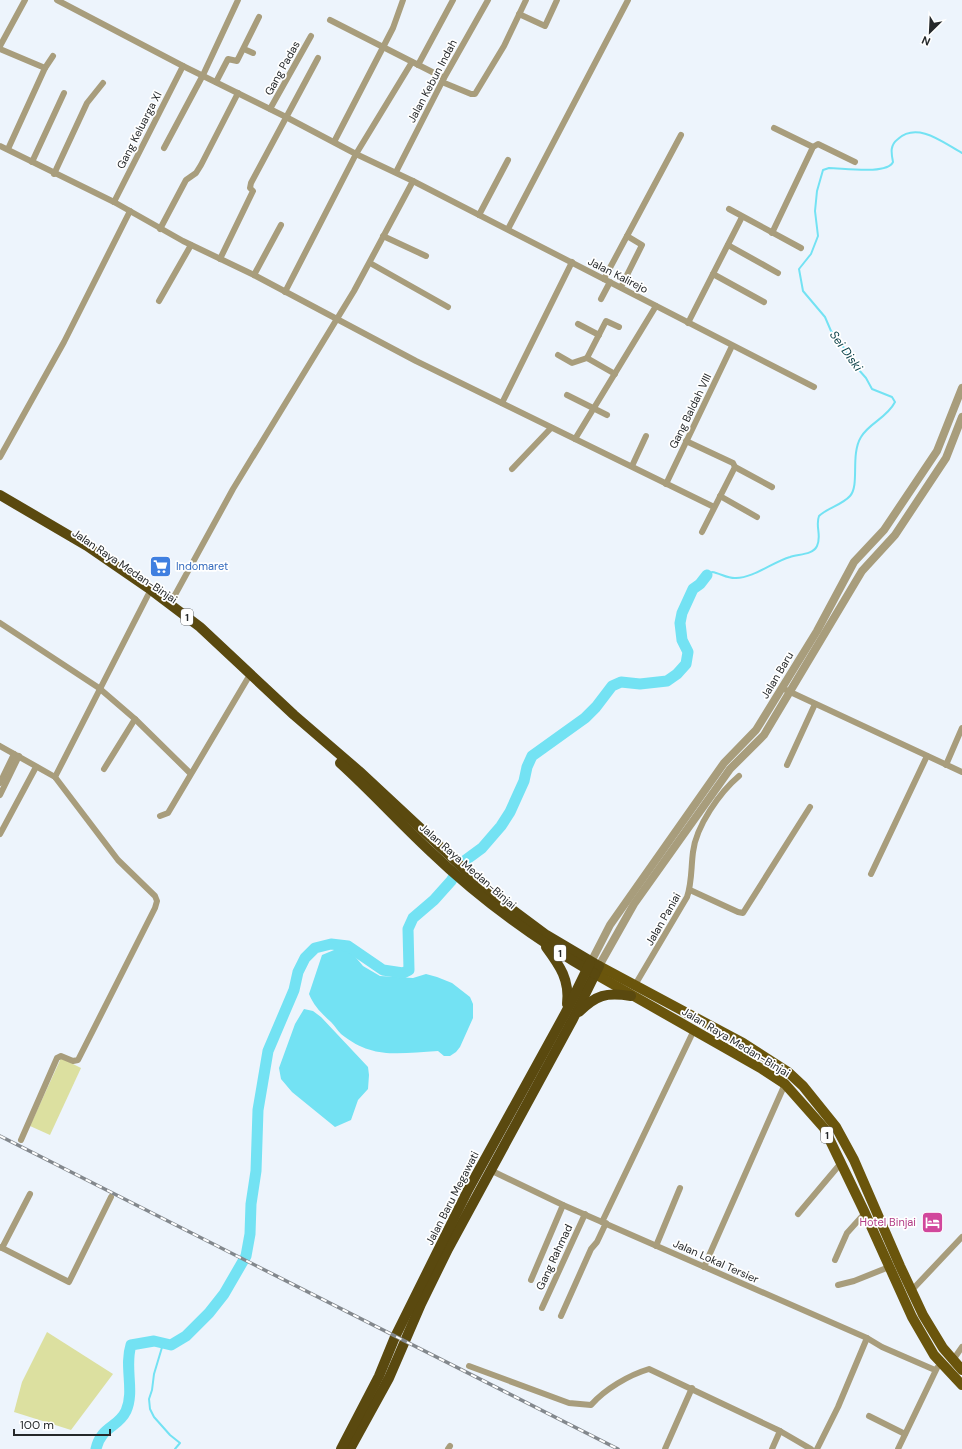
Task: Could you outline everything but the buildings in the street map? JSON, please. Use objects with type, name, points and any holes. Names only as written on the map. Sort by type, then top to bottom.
[{"type":"highway","name":"Jalan Raya Medan-Binjai","points":[[0,495],[87,546],[139,585],[148,595],[196,631],[248,678],[290,720],[433,847],[504,915],[540,940],[593,968]]},
{"type":"highway","name":"Jalan Raya Medan-Binjai","points":[[0,502],[42,524],[170,604],[233,656],[294,715],[359,771],[433,847]]},
{"type":"highway","name":"Jalan Raya Medan-Binjai","points":[[473,884],[593,968]]},
{"type":"highway","points":[[540,940],[561,966],[565,976],[568,993],[569,1016]]},
{"type":"highway","name":"Jalan Baru Megawati","points":[[341,1449],[379,1376],[395,1337],[485,1173],[593,968]]},
{"type":"highway","points":[[569,1016],[597,998],[616,994],[631,996]]},
{"type":"highway","name":"Jalan Baru Megawati","points":[[350,1449],[389,1378],[420,1304],[485,1173]]},
{"type":"main road","name":"Jalan Raya Medan-Binjai","points":[[593,968],[635,985],[743,1043],[788,1072],[803,1086],[836,1127],[854,1160],[923,1315],[953,1360],[962,1370]]},
{"type":"main road","name":"Jalan Raya Medan-Binjai","points":[[593,968],[631,996],[694,1030],[784,1084],[824,1128],[865,1213],[912,1317],[934,1355],[938,1367],[962,1385]]},
{"type":"street","points":[[0,46],[25,0]]},
{"type":"street","name":"Jalan Kalirejo","points":[[57,0],[183,66],[286,117],[356,154],[396,172],[814,387]]},
{"type":"street","points":[[164,148],[203,76],[238,0]]},
{"type":"street","points":[[334,142],[393,28],[403,0]]},
{"type":"street","points":[[418,66],[453,0]]},
{"type":"street","name":"Jalan Kebun Indah","points":[[396,172],[443,80],[488,0]]},
{"type":"street","points":[[330,20],[412,62],[443,80],[471,94],[475,94],[504,46],[526,0]]},
{"type":"street","points":[[519,14],[545,26],[557,0]]},
{"type":"street","points":[[508,229],[628,0]]},
{"type":"street","points":[[216,82],[228,59],[236,61],[244,49],[259,17]]},
{"type":"street","name":"Gang Padas","points":[[270,109],[311,36]]},
{"type":"street","points":[[0,49],[45,68]]},
{"type":"street","points":[[244,49],[253,53]]},
{"type":"street","points":[[8,149],[45,68],[53,56]]},
{"type":"street","points":[[220,259],[253,191],[250,188],[251,183],[318,58]]},
{"type":"street","points":[[285,292],[356,154],[412,62]]},
{"type":"street","name":"Gang Keluarga XI","points":[[114,202],[183,66]]},
{"type":"street","points":[[54,174],[87,103],[103,83]]},
{"type":"street","points":[[32,162],[64,93]]},
{"type":"street","points":[[160,229],[186,180],[196,172],[201,165],[238,93]]},
{"type":"street","points":[[774,128],[813,147]]},
{"type":"street","points":[[601,299],[607,280],[627,236],[681,135]]},
{"type":"street","points":[[772,233],[813,147],[818,144],[855,162]]},
{"type":"street","points":[[0,146],[54,174],[114,202],[160,229],[254,275],[336,320],[551,428],[714,507]]},
{"type":"street","points":[[479,215],[508,160]]},
{"type":"street","points":[[170,604],[233,489],[370,263],[413,181]]},
{"type":"street","points":[[729,209],[801,248]]},
{"type":"street","points":[[0,457],[64,342],[130,211]]},
{"type":"street","points":[[688,323],[742,217]]},
{"type":"street","points":[[254,275],[281,225]]},
{"type":"street","points":[[383,236],[426,256]]},
{"type":"street","points":[[621,287],[642,244],[627,236]]},
{"type":"street","points":[[159,301],[191,245]]},
{"type":"street","points":[[728,245],[778,273]]},
{"type":"street","points":[[502,403],[572,262]]},
{"type":"street","points":[[370,263],[448,306]]},
{"type":"street","points":[[713,274],[764,302]]},
{"type":"street","points":[[575,439],[656,306]]},
{"type":"street","points":[[558,355],[572,363],[587,358],[606,321],[619,327]]},
{"type":"street","points":[[578,324],[599,335]]},
{"type":"street","name":"Gang Baldah VIII","points":[[666,484],[732,346]]},
{"type":"street","points":[[587,358],[615,374]]},
{"type":"street","name":"Jalan Baru","points":[[593,968],[610,925],[724,763],[756,730],[817,631],[854,562],[884,530],[937,451],[962,388]]},
{"type":"street","points":[[567,395],[606,415]]},
{"type":"street","name":"Jalan Baru","points":[[593,968],[634,904],[712,801],[730,769],[764,735],[862,571],[895,536],[946,458],[962,417]]},
{"type":"street","points":[[512,470],[551,428]]},
{"type":"street","points":[[632,466],[646,436]]},
{"type":"street","points":[[686,441],[733,463],[735,467],[772,487]]},
{"type":"street","points":[[702,532],[735,467]]},
{"type":"street","points":[[720,496],[757,517]]},
{"type":"street","points":[[55,777],[99,688],[148,595]]},
{"type":"street","points":[[0,623],[99,688],[135,719],[190,773]]},
{"type":"street","points":[[160,816],[168,813],[190,773],[248,678]]},
{"type":"street","points":[[782,688],[962,772]]},
{"type":"street","points":[[787,765],[815,704]]},
{"type":"street","points":[[104,769],[135,719]]},
{"type":"street","points":[[946,765],[962,728]]},
{"type":"street","points":[[0,746],[55,777],[107,847],[128,872],[155,896],[157,904],[78,1060],[74,1061],[63,1056],[57,1058],[22,1140]]},
{"type":"street","points":[[0,783],[16,755]]},
{"type":"street","points":[[0,795],[16,755]]},
{"type":"street","points":[[871,874],[927,756]]},
{"type":"street","points":[[0,834],[36,767]]},
{"type":"street","name":"Jalan Paniai","points":[[635,985],[687,898],[690,890],[693,850],[712,801],[739,776]]},
{"type":"street","points":[[701,794],[712,801]]},
{"type":"street","points":[[690,890],[743,913],[810,807]]},
{"type":"street","points":[[561,1316],[591,1249],[597,1242],[604,1223],[694,1030]]},
{"type":"street","points":[[704,1267],[784,1084]]},
{"type":"street","points":[[798,1214],[841,1163]]},
{"type":"street","name":"Jalan Lokal Tersier","points":[[485,1173],[563,1204],[867,1338],[938,1367]]},
{"type":"street","points":[[656,1246],[680,1188]]},
{"type":"street","points":[[30,1194],[1,1248],[69,1282],[111,1197]]},
{"type":"street","points":[[531,1280],[563,1204]]},
{"type":"street","points":[[835,1260],[847,1233],[865,1213]]},
{"type":"street","name":"Gang Rahmad","points":[[542,1308],[585,1214]]},
{"type":"street","points":[[912,1290],[962,1237]]},
{"type":"street","points":[[838,1285],[854,1281],[889,1267]]},
{"type":"street","points":[[817,1449],[838,1407],[867,1338]]},
{"type":"street","points":[[953,1360],[962,1347]]},
{"type":"street","points":[[469,1366],[576,1404],[591,1405],[597,1398],[623,1381],[649,1369],[692,1388],[780,1431],[801,1447],[811,1449]]},
{"type":"street","points":[[898,1449],[938,1367]]},
{"type":"street","points":[[665,1449],[692,1388]]},
{"type":"street","points":[[869,1416],[906,1434]]},
{"type":"street","points":[[772,1449],[780,1431]]},
{"type":"green space","points":[[61,1058],[81,1068],[50,1135],[30,1126]]},
{"type":"green space","points":[[47,1332],[113,1374],[71,1430],[14,1412],[22,1382]]},
{"type":"water","points":[[344,949],[352,953],[363,966],[380,976],[413,978],[426,974],[452,983],[470,997],[473,1004],[473,1018],[460,1047],[456,1052],[450,1056],[444,1056],[438,1051],[387,1053],[364,1048],[341,1034],[318,1009],[309,994],[322,955],[334,950]]},
{"type":"water","points":[[304,1009],[313,1011],[321,1017],[368,1067],[368,1089],[358,1100],[351,1120],[335,1127],[292,1092],[281,1079],[279,1068],[295,1024]]},
{"type":"waterway","name":"Sei Diski","points":[[707,575],[712,572],[730,578],[743,577],[756,573],[783,559],[809,553],[815,549],[819,538],[819,516],[847,499],[853,491],[856,452],[861,437],[864,432],[892,408],[895,402],[892,397],[872,389],[866,378],[851,361],[840,341],[831,331],[825,317],[803,291],[799,269],[811,254],[818,236],[815,211],[817,191],[823,170],[829,168],[874,170],[889,166],[893,162],[892,146],[895,141],[906,134],[914,132],[931,136],[962,153]]},
{"type":"waterway","points":[[96,1449],[98,1441],[106,1431],[123,1417],[129,1403],[129,1353],[131,1345],[154,1341],[171,1345],[186,1336],[209,1313],[224,1294],[246,1256],[250,1234],[251,1204],[256,1171],[258,1110],[268,1051],[294,990],[298,972],[305,958],[315,948],[331,944],[348,946],[383,970],[403,973],[409,970],[408,929],[413,918],[434,900],[451,881],[463,862],[482,848],[501,826],[510,812],[524,781],[527,767],[532,756],[585,718],[596,707],[612,686],[621,682],[640,684],[667,681],[677,674],[686,664],[688,652],[682,640],[680,623],[682,613],[693,589],[700,584],[707,575]]},
{"type":"waterway","points":[[163,1344],[154,1374],[149,1399],[150,1409],[154,1417],[170,1435],[180,1443],[175,1449]]},
{"type":"railway","points":[[0,1136],[618,1449]]},
{"type":"place","name":"Indomaret","points":[[160,566]]},
{"type":"place","name":"Hotel Binjai","points":[[932,1222]]}]
